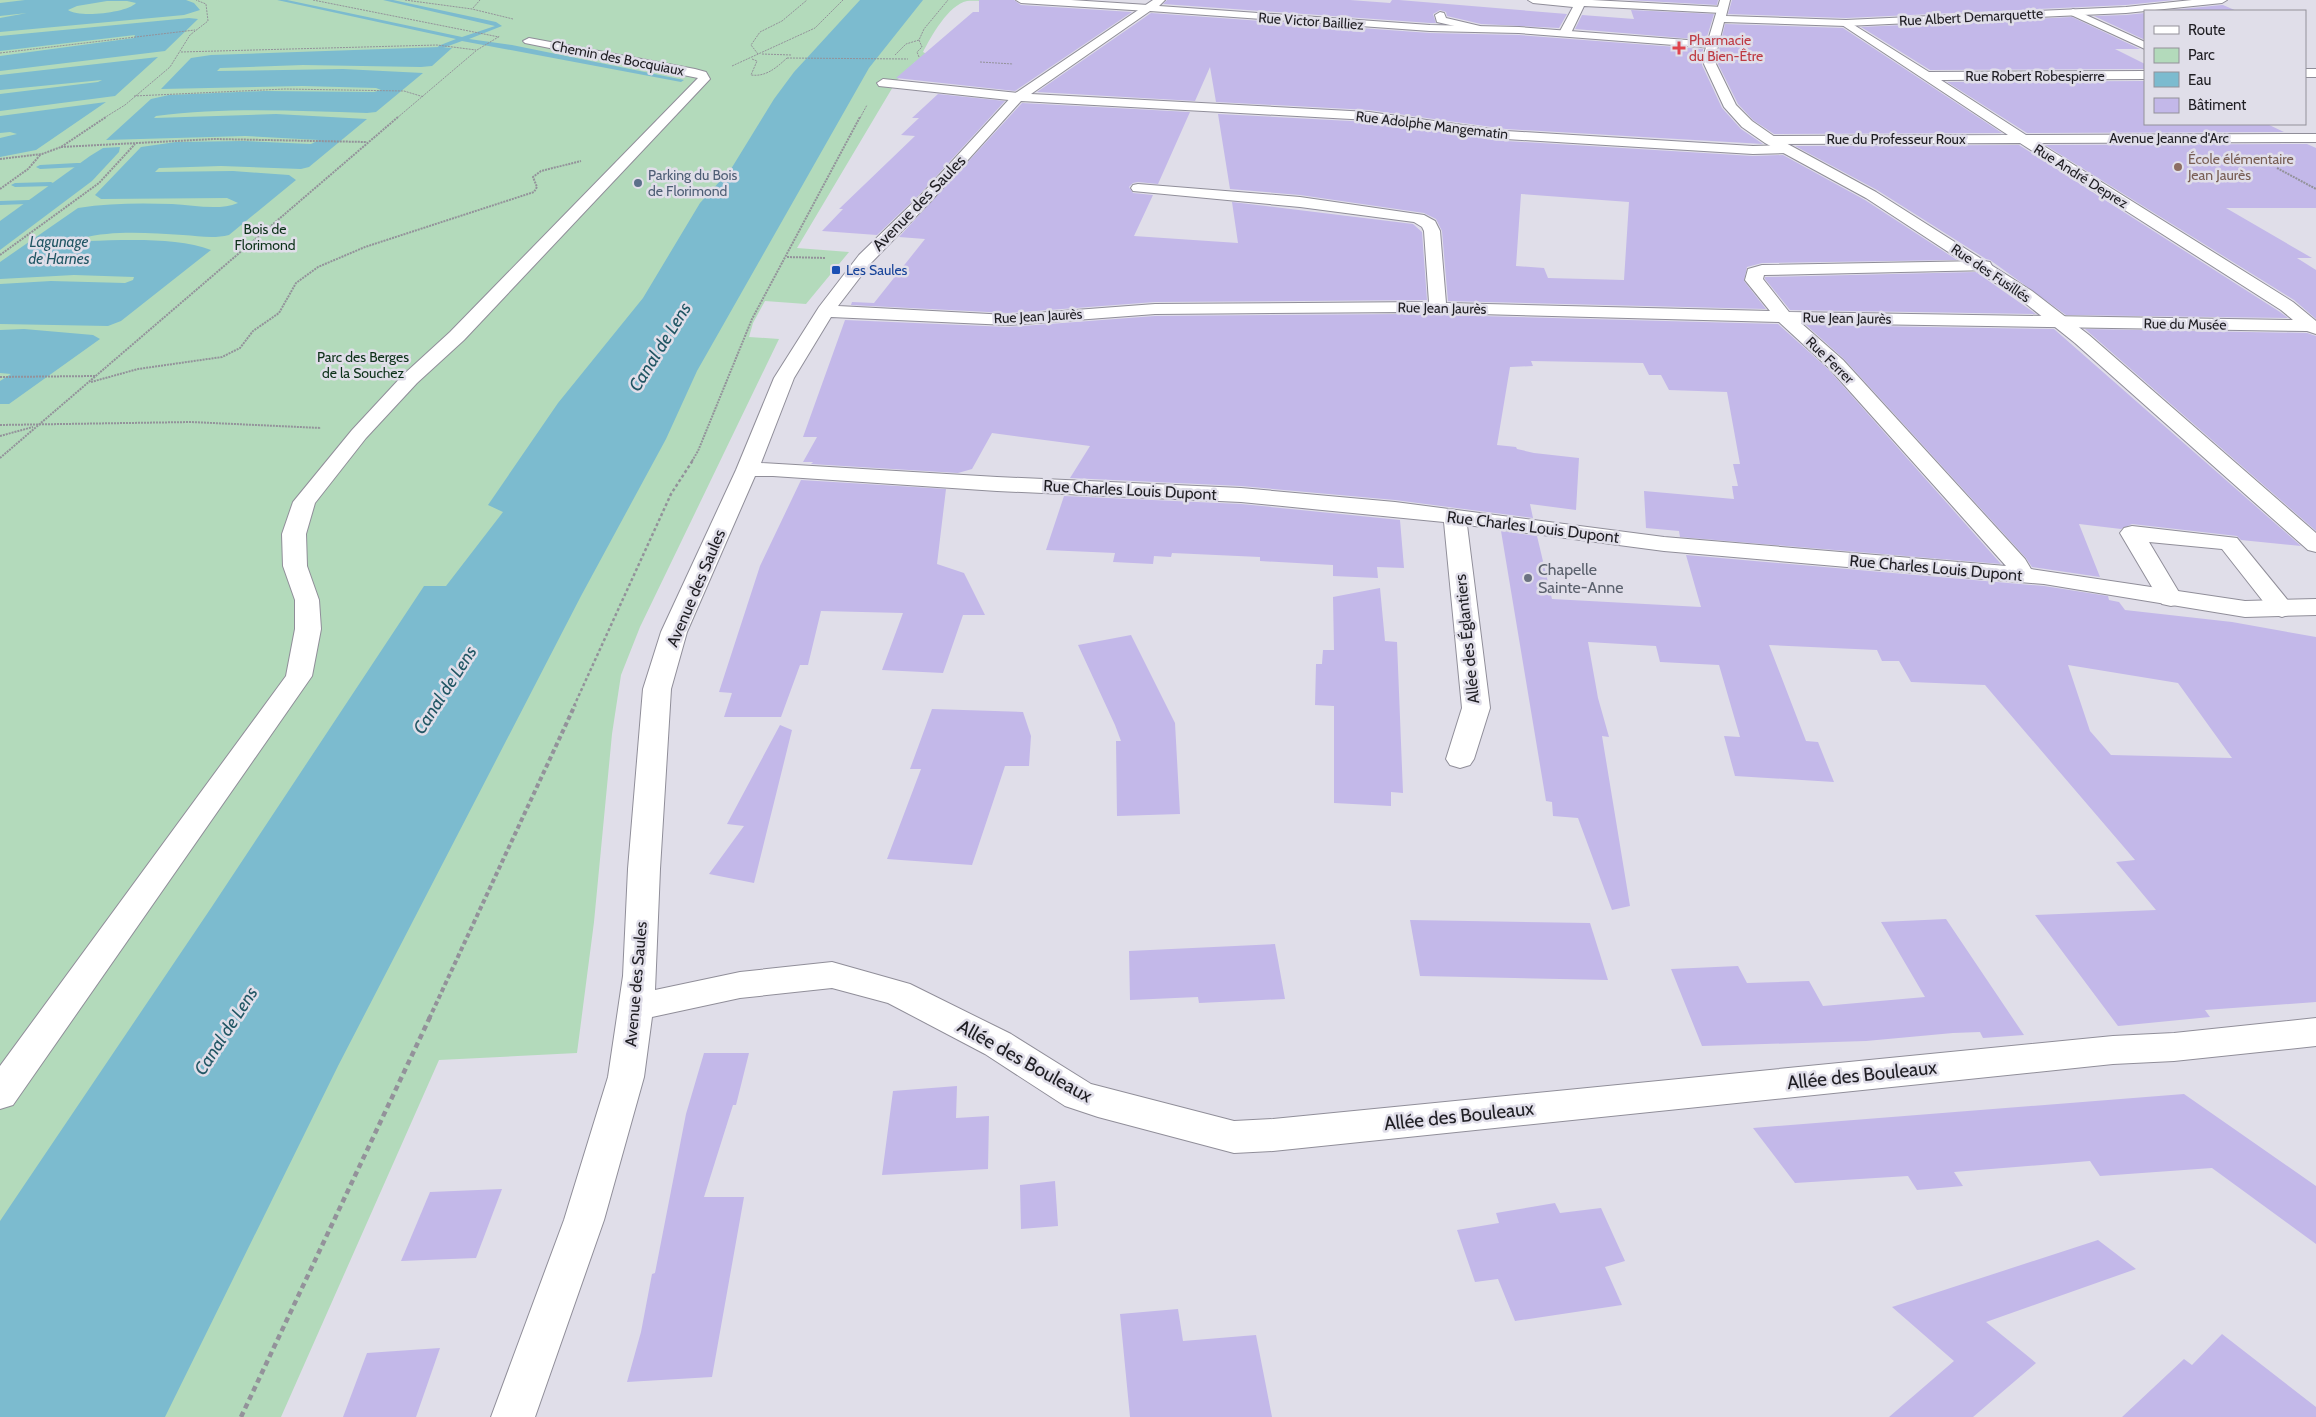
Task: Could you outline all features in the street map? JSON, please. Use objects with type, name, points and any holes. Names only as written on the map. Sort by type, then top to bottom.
[{"type":"street","name":"Rue Victor Bailliez","points":[[1021,0],[1154,4],[1430,28],[1476,28],[1565,33],[1713,45]]},
{"type":"street","name":"Rue Albert Demarquette","points":[[1533,0],[1722,10],[1846,23],[2152,8],[2222,0]]},
{"type":"street","points":[[1565,33],[1579,6],[1573,2]]},
{"type":"street","name":"Avenue des Saules","points":[[513,1417],[584,1220],[626,1076],[637,1008],[644,869],[657,689],[674,632],[747,470],[784,378],[842,287],[885,237],[926,198],[1018,97],[1154,4]]},
{"type":"street","name":"Rue des Fusillés","points":[[1722,10],[1710,64],[1730,107],[1747,124],[1770,140],[1871,195],[1984,266],[2026,295],[2082,339],[2316,545]]},
{"type":"street","points":[[2073,12],[2144,46]]},
{"type":"street","name":"Rue Victor Bailliez","points":[[1440,15],[1441,20],[1476,28]]},
{"type":"street","name":"Rue André Deprez","points":[[1846,23],[2023,139],[2287,306],[2313,328]]},
{"type":"street","name":"Chemin des Bocquiaux","points":[[359,434],[410,379],[457,336],[704,79],[702,75],[695,73],[529,42]]},
{"type":"street","name":"Rue Robert Robespierre","points":[[1925,76],[2144,75]]},
{"type":"street","name":"Rue Adolphe Mangematin","points":[[883,83],[1018,97],[1369,116],[1416,121],[1506,135],[1753,150],[1786,149]]},
{"type":"street","name":"Avenue Jeanne d'Arc","points":[[2023,139],[2316,138]]},
{"type":"street","name":"Rue du Professeur Roux","points":[[1770,140],[2023,139]]},
{"type":"street","points":[[1138,188],[1309,203],[1418,218],[1429,224],[1432,231],[1438,307]]},
{"type":"street","name":"Rue Ferrer","points":[[1984,266],[1762,270],[1754,273],[1754,280],[1784,317],[1836,364],[2017,564],[2021,574]]},
{"type":"street","points":[[2287,306],[2316,306]]},
{"type":"street","name":"Rue Jean Jaurès","points":[[825,311],[1008,320],[1155,309],[1438,307],[1784,317],[2060,322]]},
{"type":"street","name":"Rue du Musée","points":[[2060,322],[2313,328]]},
{"type":"street","points":[[0,1094],[300,676],[308,629],[307,600],[295,566],[294,534],[304,502],[359,434]]},
{"type":"street","name":"Rue Charles Louis Dupont","points":[[747,470],[773,469],[997,484],[1241,495],[1395,509],[1664,544],[2021,574],[2171,599],[2245,609],[2316,607]]},
{"type":"street","name":"Allée des Églantiers","points":[[1454,518],[1476,708],[1460,759]]},
{"type":"street","points":[[2171,599],[2132,533],[2229,543],[2282,609]]},
{"type":"street","name":"Allée des Bouleaux","points":[[637,1008],[671,998],[740,986],[832,974],[898,993],[998,1044],[1078,1095],[1098,1102],[1234,1137],[1273,1135],[2113,1050],[2316,1032]]},
{"type":"path","points":[[0,159],[42,154],[62,147],[125,105],[170,67],[182,52],[190,35],[208,21],[206,4],[196,0]]},
{"type":"path","points":[[312,0],[483,34]]},
{"type":"path","points":[[406,0],[472,9],[517,21]]},
{"type":"path","points":[[472,9],[480,0]]},
{"type":"path","points":[[758,54],[751,45],[760,30],[781,22],[806,0]]},
{"type":"path","points":[[758,54],[815,28],[843,0]]},
{"type":"path","points":[[917,52],[922,47],[919,40],[924,29],[948,0]]},
{"type":"path","points":[[0,53],[197,30]]},
{"type":"path","points":[[0,458],[367,142],[424,97],[477,50],[506,33]]},
{"type":"path","points":[[182,52],[437,45],[477,50]]},
{"type":"path","points":[[758,54],[791,55],[785,60]]},
{"type":"path","points":[[751,58],[757,61],[751,75],[756,76],[764,75],[787,58],[908,59]]},
{"type":"path","points":[[241,1417],[500,868],[671,494],[698,451],[752,319],[859,119],[876,89],[883,83]]},
{"type":"path","points":[[134,96],[285,89],[404,91],[424,97]]},
{"type":"path","points":[[62,147],[214,139],[367,142]]},
{"type":"path","points":[[0,255],[99,183],[136,144]]},
{"type":"path","points":[[0,189],[28,169],[42,154]]},
{"type":"path","points":[[88,382],[138,369],[222,357],[240,348],[253,332],[286,305],[296,283],[307,277],[318,267],[390,239],[534,192],[537,187],[533,177],[541,171],[582,161]]},
{"type":"path","points":[[0,377],[96,376]]},
{"type":"path","points":[[0,425],[36,426],[191,422],[308,426],[359,434]]},
{"type":"path","points":[[0,436],[36,426]]},
{"type":"green space","name":"Parc des Berges de la Souchez","points":[[0,0],[991,0],[967,1],[960,4],[941,22],[923,52],[930,56],[925,61],[915,62],[897,80],[797,248],[849,252],[806,304],[765,301],[753,323],[749,337],[779,339],[640,627],[621,675],[612,734],[594,922],[577,1053],[439,1060],[281,1417],[0,1417]]},
{"type":"water","points":[[25,0],[186,0],[194,3],[200,10],[184,15],[0,32],[0,18],[27,13],[0,16],[0,3]],"holes":[[[107,1],[136,3],[113,12],[82,14],[68,10],[77,6]]]},
{"type":"water","name":"Canal de Lens","points":[[860,0],[923,0],[869,68],[697,371],[666,439],[581,596],[338,1066],[165,1417],[0,1417],[0,1221],[211,908],[424,586],[446,586],[503,512],[488,505],[558,403],[643,298],[700,203],[731,169],[774,99],[794,72]]},
{"type":"water","points":[[189,18],[198,19],[165,51],[0,71],[0,56],[134,38],[135,35],[0,51],[0,36]]},
{"type":"water","name":"Lagunage de Harnes","points":[[452,48],[432,66],[303,65],[220,68],[217,71],[343,69],[423,73],[376,112],[209,111],[156,116],[154,118],[276,114],[367,119],[309,167],[301,169],[221,166],[159,168],[155,172],[233,171],[289,175],[296,180],[229,235],[212,237],[158,233],[119,233],[82,238],[88,241],[167,241],[211,250],[121,321],[108,326],[0,324],[0,284],[51,281],[125,283],[133,280],[134,277],[74,275],[0,279],[0,262],[78,208],[137,204],[223,207],[238,203],[227,198],[101,199],[95,195],[141,147],[176,142],[243,141],[311,144],[319,140],[245,136],[106,140],[151,99],[169,95],[264,91],[374,92],[381,90],[376,88],[302,86],[161,89],[191,58],[211,55]]},
{"type":"water","points":[[158,57],[115,96],[0,111],[0,94],[102,80],[0,90],[0,75]]},
{"type":"water","points":[[106,102],[36,150],[0,157],[0,138],[17,134],[10,132],[0,133],[0,116]]},
{"type":"water","name":"Lagunage de Harnes","points":[[120,147],[119,152],[92,181],[0,250],[0,221],[90,156],[103,148]]},
{"type":"water","points":[[24,329],[93,335],[100,339],[9,404],[0,404],[0,381],[11,374],[0,373],[0,330]]},
{"type":"building","points":[[979,0],[1014,0],[1021,5],[1132,12],[1015,91],[896,78],[973,12],[979,12]]},
{"type":"building","points":[[1167,0],[1350,0],[1390,3],[1392,0],[1399,0],[1567,14],[1559,28],[1481,24],[1447,16],[1446,12],[1440,10],[1433,14],[1436,23],[1430,23],[1163,4]]},
{"type":"building","points":[[1628,0],[1718,0],[1717,5]]},
{"type":"building","points":[[1732,0],[2174,0],[2126,5],[1846,18],[1728,14]]},
{"type":"building","points":[[2222,5],[2234,10],[2171,10]]},
{"type":"building","points":[[1631,10],[1714,14],[1706,40],[1575,29],[1582,15],[1634,19]]},
{"type":"building","points":[[1151,13],[1430,33],[1519,35],[1703,49],[1702,65],[1722,108],[1741,129],[1763,144],[1506,129],[1369,110],[1216,102],[1210,67],[1195,101],[1037,92]]},
{"type":"building","points":[[2144,13],[2144,40],[2094,16]]},
{"type":"building","points":[[2072,17],[2140,49],[2115,49],[2144,64],[2144,69],[1930,70],[1861,27]]},
{"type":"building","points":[[1725,24],[1843,28],[2002,133],[1774,134],[1753,120],[1738,104],[1718,64],[1718,54]]},
{"type":"building","points":[[2144,81],[2144,125],[2269,125],[2284,132],[2027,133],[1947,82]]},
{"type":"building","points":[[938,94],[1005,101],[920,194],[877,235],[822,231],[843,209],[839,209],[915,136],[901,135],[919,118],[912,118]]},
{"type":"building","points":[[1022,103],[1190,112],[1158,184],[1138,182],[1133,183],[1129,187],[1133,193],[1153,195],[1134,236],[1238,243],[1232,202],[1413,224],[1422,232],[1427,300],[1155,302],[1008,313],[851,305],[852,302],[874,303],[925,239],[899,237]]},
{"type":"building","points":[[1218,114],[1369,122],[1506,141],[1753,156],[1783,155],[1865,200],[1957,260],[1762,263],[1747,267],[1744,281],[1766,309],[1448,301],[1442,231],[1436,219],[1424,213],[1300,195],[1230,189]],"holes":[[[1521,194],[1629,202],[1624,280],[1548,278],[1544,268],[1516,266]]]},
{"type":"building","points":[[2307,144],[2316,148],[2316,208],[2226,208],[2312,258],[2297,258],[2316,270],[2316,319],[2294,300],[2045,145]]},
{"type":"building","points":[[2019,145],[2288,318],[2066,315],[1990,260],[1877,190],[1795,146]]},
{"type":"building","points":[[1976,272],[2036,314],[1790,310],[1765,279],[1765,277]]},
{"type":"building","points":[[1405,314],[1778,324],[1828,369],[2001,564],[1680,537],[1679,531],[1646,528],[1644,491],[1734,499],[1732,486],[1738,486],[1733,464],[1740,464],[1727,392],[1669,390],[1661,375],[1649,375],[1643,363],[1531,361],[1533,366],[1510,367],[1497,445],[1516,447],[1517,449],[1534,453],[1579,458],[1576,510],[1530,504],[1533,518],[1395,500],[1241,486],[1070,478],[1090,446],[992,433],[972,469],[958,473],[803,462],[817,437],[803,437],[845,320],[1008,327],[1155,316]]},
{"type":"building","points":[[1806,325],[2054,329],[2301,546],[2241,540],[2237,536],[2132,524],[2121,529],[2079,524],[2100,577],[2032,567],[2026,558],[1844,359]]},
{"type":"building","points":[[2085,329],[2307,333],[2316,336],[2316,531]]},
{"type":"building","points":[[801,480],[946,489],[937,564],[964,573],[985,615],[963,615],[943,673],[882,670],[903,613],[821,611],[808,665],[800,665],[781,717],[724,717],[732,693],[719,692],[760,566]]},
{"type":"building","points":[[1064,496],[1241,504],[1400,520],[1404,568],[1377,567],[1378,578],[1333,576],[1333,565],[1260,561],[1260,557],[1172,553],[1171,557],[1154,556],[1153,564],[1113,562],[1115,553],[1046,550]]},
{"type":"building","points":[[1501,531],[1537,536],[1552,599],[1701,607],[1686,555],[2044,586],[2108,596],[2109,600],[2119,602],[2125,610],[2232,622],[2316,637],[2316,1002],[2205,1010],[2210,1017],[2118,1026],[2035,915],[2156,910],[2116,862],[2135,860],[1985,685],[1911,682],[1899,661],[1882,661],[1877,650],[1769,645],[1806,741],[1818,742],[1834,782],[1735,776],[1724,736],[1740,737],[1719,665],[1660,662],[1656,646],[1588,642],[1598,698],[1609,737],[1602,736],[1630,906],[1612,910],[1578,818],[1553,816],[1552,802],[1546,801]],"holes":[[[2068,665],[2178,683],[2232,758],[2111,755],[2090,731]]]},
{"type":"building","points":[[1380,588],[1385,641],[1397,642],[1403,793],[1391,792],[1391,806],[1334,803],[1334,706],[1315,705],[1316,664],[1322,664],[1323,650],[1334,650],[1333,597]]},
{"type":"building","points":[[1131,635],[1175,723],[1180,814],[1117,816],[1116,741],[1121,741],[1078,645]]},
{"type":"building","points":[[932,709],[1023,712],[1031,736],[1029,766],[1005,766],[972,865],[887,859],[921,769],[910,769]]},
{"type":"building","points":[[780,725],[792,730],[754,883],[709,874],[744,826],[727,824]]},
{"type":"building","points":[[1946,919],[2024,1035],[1983,1038],[1980,1032],[1866,1041],[1702,1046],[1671,969],[1738,966],[1747,983],[1809,981],[1823,1006],[1925,997],[1881,922]]},
{"type":"building","points":[[1410,920],[1590,923],[1608,980],[1420,976]]},
{"type":"building","points":[[1275,944],[1285,999],[1199,1003],[1198,997],[1130,1000],[1129,951]]},
{"type":"building","points":[[704,1053],[749,1053],[736,1105],[733,1105],[704,1197],[744,1197],[712,1377],[627,1382],[641,1332],[652,1274],[655,1273],[686,1114]]},
{"type":"building","points":[[957,1086],[956,1118],[989,1116],[988,1169],[882,1175],[893,1091]]},
{"type":"building","points":[[2184,1094],[2316,1186],[2316,1244],[2212,1168],[2100,1176],[2090,1161],[1954,1172],[1963,1186],[1917,1190],[1908,1176],[1795,1183],[1753,1128]]},
{"type":"building","points":[[1055,1181],[1058,1226],[1021,1229],[1020,1185]]},
{"type":"building","points":[[502,1189],[476,1258],[401,1261],[430,1192]]},
{"type":"building","points":[[1555,1203],[1560,1213],[1601,1208],[1625,1261],[1605,1267],[1622,1305],[1515,1321],[1498,1279],[1475,1282],[1457,1230],[1499,1223],[1496,1213]]},
{"type":"building","points":[[2098,1240],[2136,1269],[1986,1322],[2036,1363],[1973,1417],[1889,1417],[1954,1361],[1892,1307]]},
{"type":"building","points":[[1178,1309],[1183,1341],[1256,1335],[1272,1417],[1130,1417],[1120,1314]]},
{"type":"building","points":[[2222,1334],[2316,1407],[2316,1417],[2122,1417],[2184,1359],[2192,1365]]},
{"type":"building","points":[[440,1348],[416,1417],[343,1417],[367,1353]]},
{"type":"waterway","points":[[280,0],[462,39]]},
{"type":"waterway","points":[[386,0],[499,26],[462,39]]},
{"type":"waterway","points":[[440,47],[462,39]]},
{"type":"waterway","points":[[462,39],[681,80]]},
{"type":"waterway","points":[[40,167],[77,165]]},
{"type":"waterway","points":[[15,185],[51,184]]},
{"type":"waterway","points":[[0,203],[26,202]]},
{"type":"place","name":"Pharmacie du Bien-Être","points":[[1679,48]]},
{"type":"place","name":"École élémentaire Jean Jaurès","points":[[2178,167]]},
{"type":"place","name":"Parking du Bois de Florimond","points":[[638,183]]},
{"type":"place","name":"Les Saules","points":[[836,270]]},
{"type":"place","name":"Chapelle Sainte-Anne","points":[[1528,578]]},
{"type":"park label","name":"Bois de Florimond","points":[[265,237]]}]
